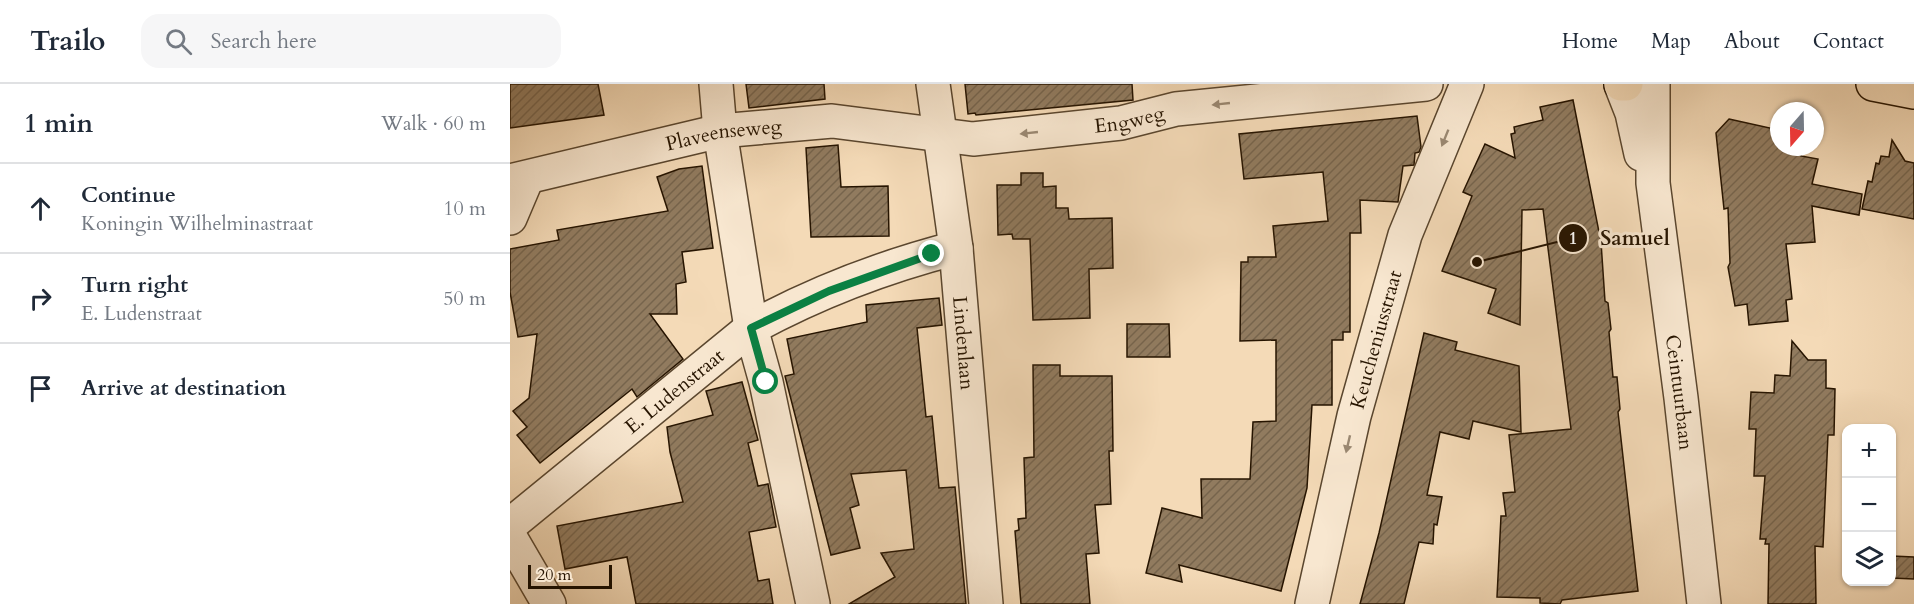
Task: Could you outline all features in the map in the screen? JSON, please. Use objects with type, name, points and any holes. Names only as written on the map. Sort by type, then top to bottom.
[{"type":"main road","points":[[1873,84],[1914,92]]},
{"type":"street","points":[[716,84],[720,131],[751,328],[766,382],[813,604]]},
{"type":"street","name":"Lindenlaan","points":[[933,84],[956,248],[986,604]]},
{"type":"street","name":"Engweg","points":[[940,134],[973,139],[1121,123],[1176,109],[1426,84]]},
{"type":"street","name":"Keucheniusstraat","points":[[1312,604],[1354,416],[1405,236],[1467,84]]},
{"type":"street","name":"Ceintuurbaan","points":[[1630,84],[1632,113],[1642,161],[1653,183],[1681,398],[1704,604]]},
{"type":"street","name":"Plaveenseweg","points":[[519,180],[720,131],[832,122],[940,134]]},
{"type":"street","points":[[510,218],[519,180]]},
{"type":"street","name":"E. Ludenstraat","points":[[510,525],[751,328],[796,305],[848,284],[956,248]]},
{"type":"street","points":[[510,537],[549,604]]},
{"type":"building","points":[[510,84],[598,84],[604,115],[510,128]]},
{"type":"building","points":[[746,84],[824,84],[825,99],[749,108]]},
{"type":"building","points":[[965,84],[1132,84],[1133,100],[976,115],[975,113],[968,114]]},
{"type":"building","points":[[1573,100],[1601,242],[1605,301],[1608,303],[1611,329],[1609,332],[1613,377],[1617,377],[1620,409],[1618,412],[1638,591],[1562,600],[1560,604],[1540,603],[1540,598],[1497,597],[1501,516],[1506,516],[1503,493],[1515,492],[1509,435],[1571,429],[1543,209],[1522,210],[1520,325],[1488,313],[1496,289],[1442,271],[1472,196],[1463,192],[1485,144],[1515,158],[1511,134],[1515,133],[1514,127],[1543,120],[1540,107]]},
{"type":"building","points":[[1417,116],[1421,147],[1419,152],[1415,153],[1414,165],[1403,166],[1398,202],[1360,200],[1361,233],[1350,233],[1350,332],[1343,332],[1343,340],[1332,340],[1332,405],[1312,405],[1307,488],[1281,591],[1179,565],[1182,582],[1146,573],[1162,508],[1202,518],[1201,479],[1250,479],[1253,422],[1276,421],[1276,340],[1240,341],[1241,262],[1248,262],[1248,257],[1276,257],[1273,226],[1328,221],[1323,172],[1244,179],[1239,134]]},
{"type":"building","points":[[1729,119],[1770,128],[1770,156],[1801,156],[1818,159],[1812,184],[1862,194],[1859,215],[1812,206],[1815,242],[1786,244],[1792,299],[1786,300],[1788,321],[1749,325],[1747,304],[1735,306],[1728,267],[1730,263],[1728,208],[1724,209],[1716,133]]},
{"type":"building","points":[[1892,140],[1905,161],[1914,163],[1914,219],[1862,209],[1868,181],[1872,182],[1876,163],[1879,164],[1881,156],[1889,157]]},
{"type":"building","points":[[838,145],[841,187],[888,186],[889,236],[811,237],[806,148]]},
{"type":"building","points":[[702,166],[713,248],[682,252],[686,282],[676,284],[677,314],[650,314],[683,359],[637,397],[632,389],[540,463],[517,435],[527,427],[513,411],[529,398],[537,334],[518,337],[510,292],[510,249],[559,240],[557,230],[668,211],[657,177],[679,169]]},
{"type":"building","points":[[1021,173],[1043,173],[1043,187],[1056,186],[1056,208],[1068,208],[1069,219],[1112,218],[1113,268],[1089,269],[1090,318],[1033,320],[1030,239],[1013,239],[1012,234],[998,235],[997,185],[1021,185]]},
{"type":"building","points":[[939,298],[942,325],[917,328],[926,417],[932,416],[939,488],[955,487],[966,604],[849,604],[895,577],[881,553],[914,549],[906,470],[851,474],[859,505],[850,508],[860,548],[831,555],[785,376],[794,374],[787,339],[867,322],[866,305]]},
{"type":"building","points":[[1127,324],[1169,324],[1170,357],[1127,357]]},
{"type":"building","points":[[1424,333],[1457,342],[1455,350],[1519,366],[1521,432],[1473,421],[1469,439],[1440,432],[1427,495],[1442,497],[1437,525],[1434,524],[1433,544],[1419,542],[1404,604],[1360,604],[1379,533]]},
{"type":"building","points":[[1792,341],[1808,360],[1826,360],[1826,388],[1835,389],[1834,435],[1828,435],[1823,547],[1815,546],[1816,604],[1768,604],[1769,544],[1765,544],[1766,539],[1760,539],[1765,476],[1754,476],[1756,429],[1749,429],[1751,392],[1774,393],[1775,375],[1790,376]]},
{"type":"building","points":[[1033,365],[1060,365],[1060,376],[1112,376],[1113,451],[1109,451],[1111,504],[1095,505],[1099,553],[1086,554],[1090,604],[1021,604],[1015,531],[1019,530],[1018,519],[1026,518],[1024,458],[1034,457]]},
{"type":"building","points":[[742,382],[758,440],[748,443],[758,486],[768,484],[776,527],[749,532],[758,581],[769,579],[773,604],[636,604],[627,557],[565,569],[557,526],[683,502],[670,452],[667,427],[713,415],[706,391]]},
{"type":"building","points":[[1896,556],[1914,557],[1914,579],[1896,578]]},
{"type":"place","name":"Samuel","points":[[1477,262]]},
{"type":"route","points":[[766,382],[751,328],[829,291],[932,254]]}]
